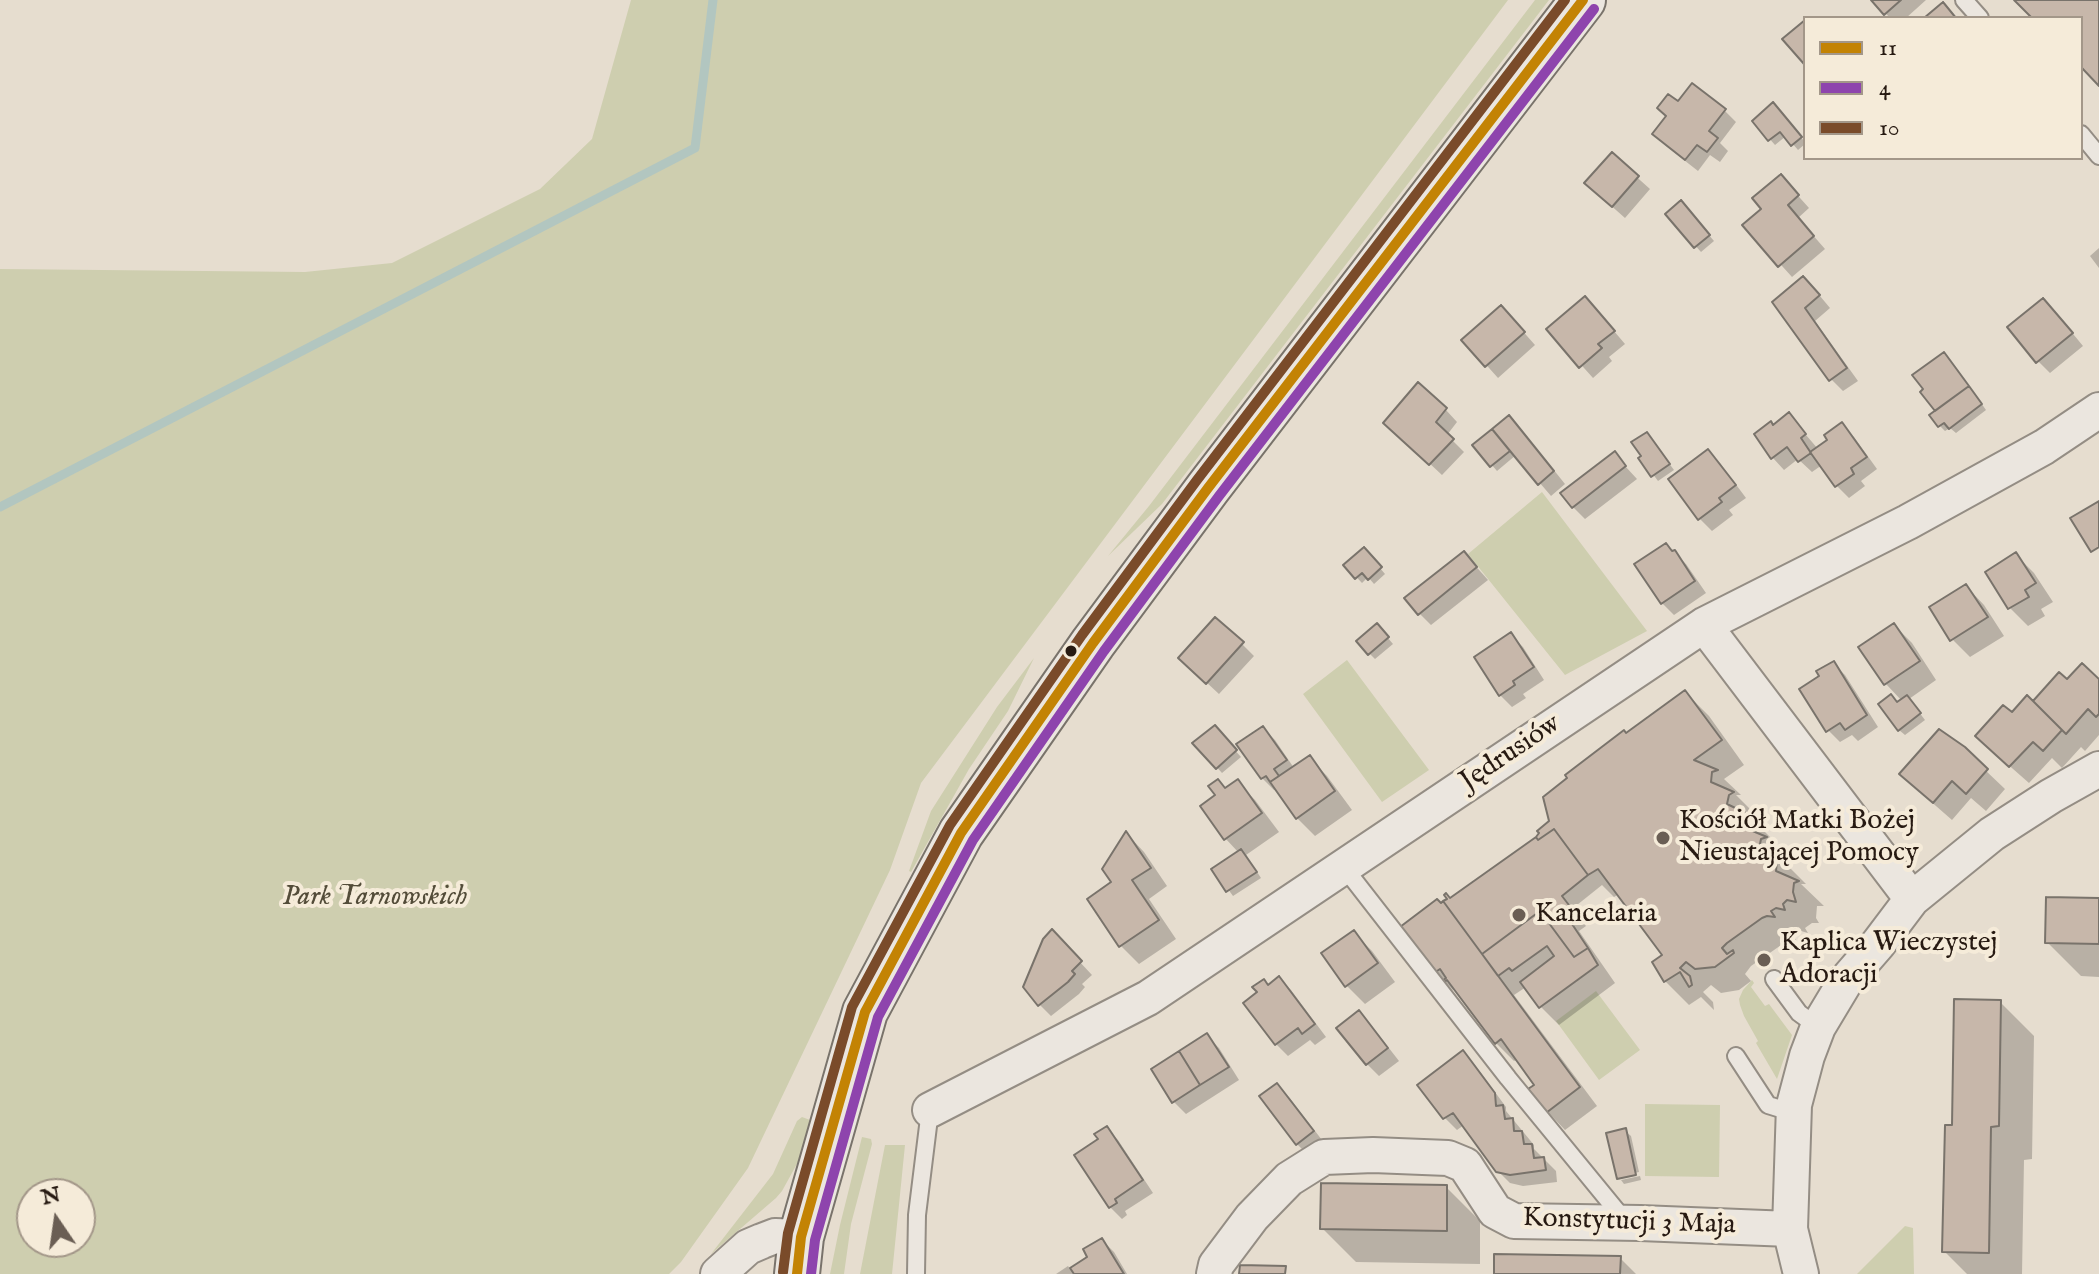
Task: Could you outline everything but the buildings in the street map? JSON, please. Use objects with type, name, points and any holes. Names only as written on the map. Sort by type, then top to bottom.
[{"type":"street","points":[[718,1274],[748,1247],[775,1236],[799,1255],[865,1012],[961,833],[1093,643],[1190,512],[1583,0]]},
{"type":"street","name":"Jędrusiów","points":[[930,1110],[1148,998],[1704,625],[1908,522],[2044,447],[2099,410]]},
{"type":"street","points":[[1704,625],[1912,899]]},
{"type":"street","points":[[1801,1274],[1790,1229],[1794,1105],[1818,1027],[1845,982],[1912,899],[1992,834],[2099,769]]},
{"type":"street","name":"Konstytucji 3 Maja","points":[[1214,1274],[1216,1265],[1252,1217],[1289,1179],[1324,1157],[1448,1158],[1465,1165],[1495,1211],[1514,1221],[1790,1229]]},
{"type":"lane","points":[[1964,0],[1978,16]]},
{"type":"lane","points":[[2083,136],[2099,156]]},
{"type":"lane","points":[[1343,866],[1508,1078],[1627,1223]]},
{"type":"lane","points":[[1774,979],[1799,1013],[1818,1027]]},
{"type":"lane","points":[[1736,1056],[1768,1105],[1794,1113]]},
{"type":"lane","points":[[916,1274],[917,1215],[930,1110]]},
{"type":"green space","name":"Park Tarnowskich","points":[[631,0],[1508,0],[921,783],[890,870],[748,1168],[681,1262],[669,1274],[0,1274],[0,269],[305,272],[392,263],[540,189],[592,139]]},
{"type":"green space","points":[[1535,0],[1549,0],[1162,504],[1108,556],[1149,506]]},
{"type":"green space","points":[[1542,492],[1647,631],[1565,675],[1468,554]]},
{"type":"green space","points":[[1034,658],[1008,711],[969,769],[909,871],[931,811],[997,707]]},
{"type":"green space","points":[[1347,660],[1429,770],[1382,802],[1303,694]]},
{"type":"green space","points":[[1752,980],[1754,983],[1751,987],[1765,1006],[1769,1004],[1792,1035],[1777,1079],[1756,1043],[1758,1041],[1740,1005],[1743,990]]},
{"type":"green space","points":[[1596,991],[1640,1050],[1599,1080],[1556,1021]]},
{"type":"green space","points":[[1645,1104],[1720,1105],[1719,1177],[1645,1176]]},
{"type":"green space","points":[[802,1117],[810,1120],[798,1162],[782,1191],[711,1254],[773,1174],[797,1121]]},
{"type":"green space","points":[[862,1137],[871,1139],[872,1144],[851,1224],[844,1274],[830,1274],[840,1225]]},
{"type":"green space","points":[[885,1145],[905,1145],[892,1274],[860,1274]]},
{"type":"green space","points":[[1905,1226],[1913,1228],[1914,1274],[1857,1274]]},
{"type":"waterway","points":[[0,507],[695,148],[713,0]]},
{"type":"transit line","name":"10","points":[[783,1272],[788,1233],[852,1007],[950,825],[1082,635],[1197,480],[1565,0]]},
{"type":"transit line","name":"11","points":[[797,1274],[801,1237],[865,1012],[961,833],[1093,643],[1208,488],[1583,0]]},
{"type":"transit line","name":"4","points":[[811,1274],[815,1240],[878,1017],[973,840],[1104,651],[1219,496],[1594,9]]},
{"type":"place","name":"Kościół Matki Bożej Nieustającej Pomocy","points":[[1663,838]]},
{"type":"place","name":"Kancelaria","points":[[1519,915]]},
{"type":"place","name":"Kaplica Wieczystej Adoracji","points":[[1764,960]]}]
